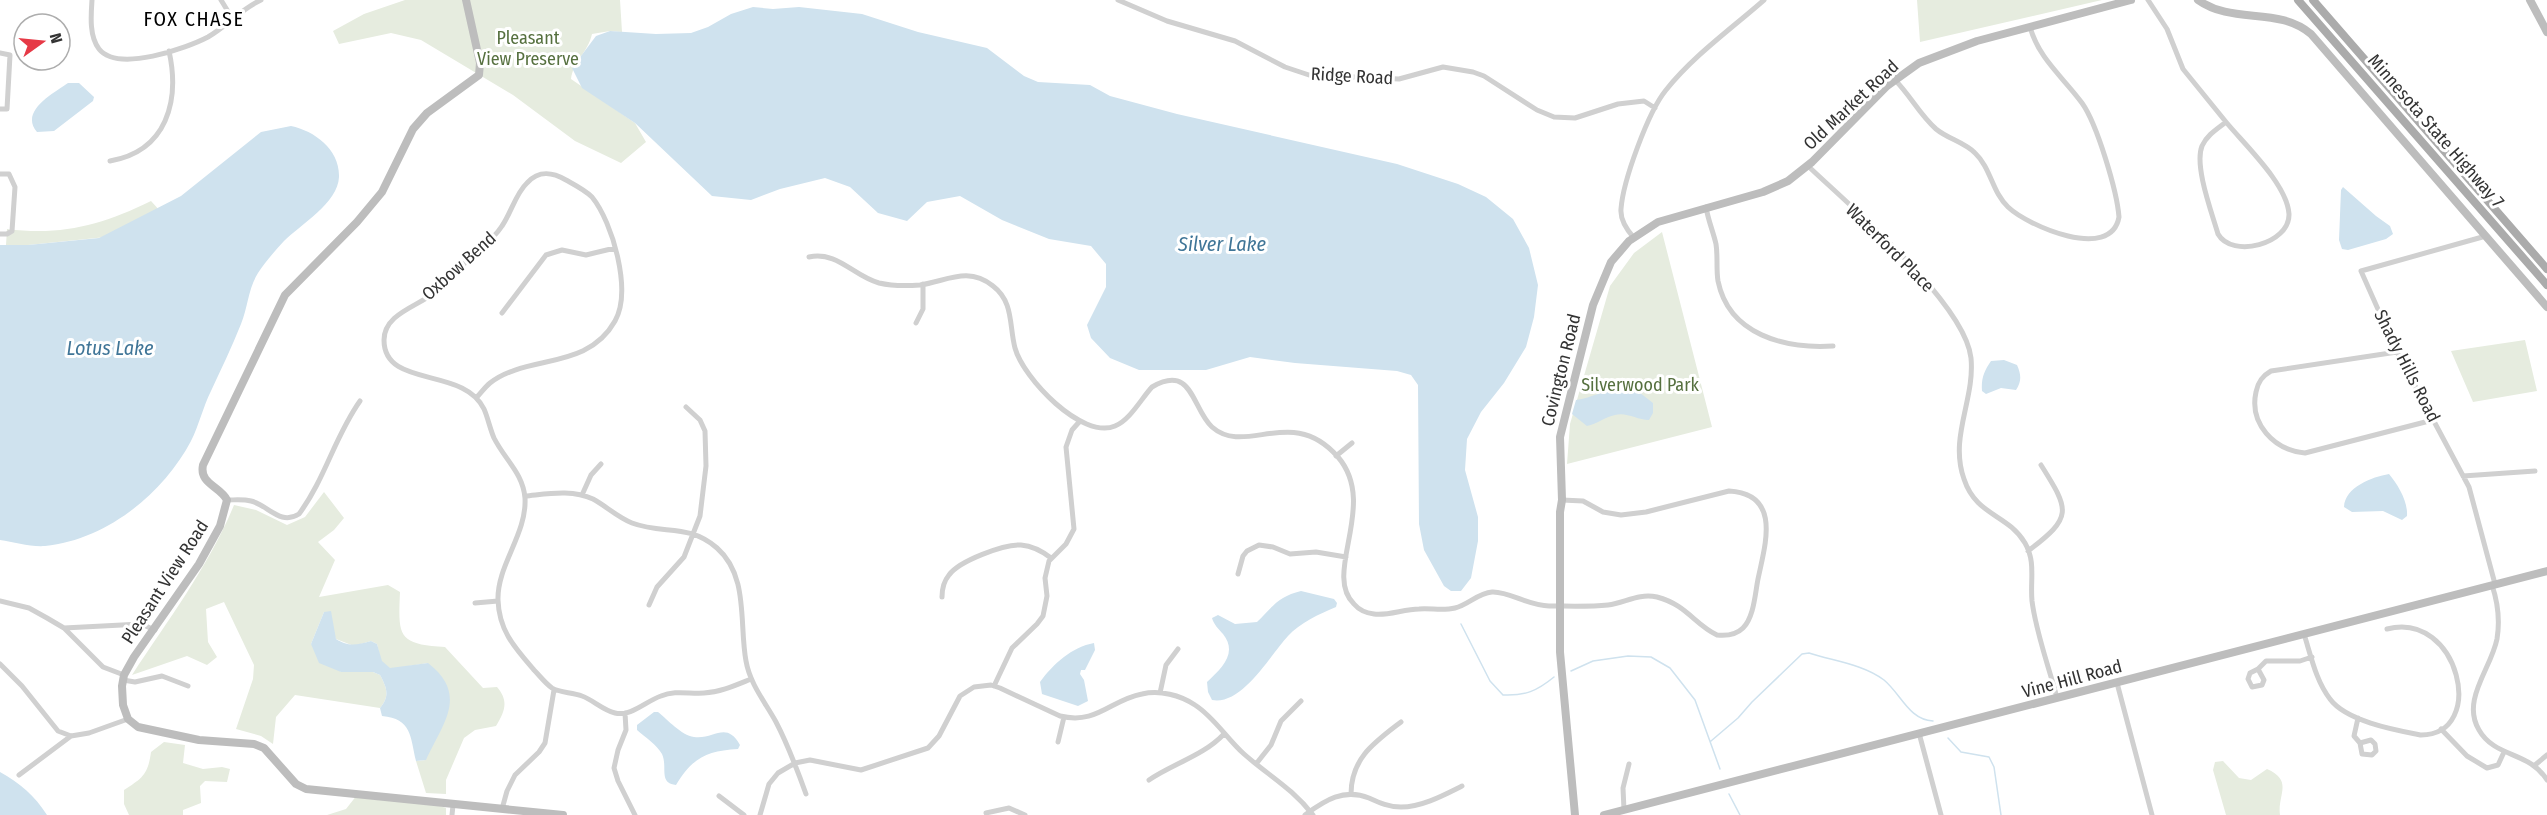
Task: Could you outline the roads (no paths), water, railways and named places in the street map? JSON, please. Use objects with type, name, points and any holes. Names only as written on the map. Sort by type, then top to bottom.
[{"type":"main road","name":"Minnesota State Highway 7","points":[[2298,0],[2547,285]]},
{"type":"main road","name":"Minnesota State Highway 7","points":[[2313,0],[2547,269]]},
{"type":"street","points":[[92,0],[91,20],[94,39],[100,50],[111,57],[128,60],[188,47],[211,35],[232,18],[261,0]]},
{"type":"street","points":[[221,0],[232,18]]},
{"type":"street","points":[[360,401],[341,434],[323,476],[299,514],[292,518],[275,515],[253,501],[227,500],[224,494],[205,479],[202,472],[203,465],[285,295],[357,222],[382,192],[413,129],[427,113],[479,75],[480,63],[466,0]]},
{"type":"street","name":"Ridge Road","points":[[1118,0],[1167,21],[1235,41],[1285,67],[1309,75],[1399,79],[1443,67],[1484,76],[1537,110],[1554,117],[1575,118],[1618,104],[1644,101],[1655,108]]},
{"type":"street","points":[[1634,238],[1622,219],[1621,210],[1631,168],[1655,108],[1666,90],[1695,60],[1764,0]]},
{"type":"street","name":"Old Market Road","points":[[1634,238],[1659,222],[1775,188],[1808,166],[1895,80],[1908,70],[1935,56],[2131,0]]},
{"type":"street","points":[[2148,0],[2167,29],[2183,69],[2271,176],[2284,196],[2289,215],[2281,234],[2276,238],[2237,248],[2225,244],[2218,234],[2199,160],[2207,137],[2226,122]]},
{"type":"street","points":[[2198,0],[2215,10],[2229,14],[2285,19],[2312,34],[2547,307]]},
{"type":"street","points":[[2529,0],[2547,32]]},
{"type":"street","points":[[1895,80],[1935,128],[1966,145],[1981,159],[2001,198],[2017,215],[2072,238],[2089,240],[2103,235],[2115,228],[2119,217],[2097,133],[2082,103],[2037,48],[2030,27]]},
{"type":"street","points":[[110,160],[146,147],[156,136],[173,100],[169,51]]},
{"type":"street","points":[[0,53],[10,56],[3,109]]},
{"type":"street","name":"Waterford Place","points":[[1808,166],[1925,278],[1963,334],[1968,345],[1971,369],[1958,444],[1963,477],[1966,487],[1979,505],[2017,532],[2028,551],[2033,565],[2032,601],[2057,698]]},
{"type":"street","name":"Oxbow Bend","points":[[544,173],[553,173],[582,189],[592,198],[604,219],[615,248],[623,284],[618,316],[604,337],[587,349],[564,359],[504,375],[490,383],[477,397],[455,383],[408,373],[396,366],[385,347],[383,337],[389,322],[430,296],[490,243],[504,224],[525,184],[544,173]]},
{"type":"street","points":[[0,174],[9,174],[15,187],[12,231],[0,234]]},
{"type":"street","points":[[1706,207],[1715,241],[1718,279],[1735,316],[1755,332],[1768,338],[1812,348],[1833,346]]},
{"type":"street","name":"Shady Hills Road","points":[[2486,236],[2361,271],[2397,352],[2473,498],[2494,585],[2498,612],[2497,639],[2474,699],[2473,710],[2478,729],[2485,738],[2504,752],[2520,756],[2535,765]]},
{"type":"street","name":"Covington Road","points":[[1575,815],[1560,652],[1560,512],[1562,500],[1560,437],[1593,305],[1611,262],[1634,238]]},
{"type":"street","points":[[502,313],[546,255],[562,250],[586,255],[615,248]]},
{"type":"street","points":[[809,257],[818,255],[835,258],[853,272],[879,282],[904,285],[922,284],[954,275],[965,275],[984,280],[993,286],[1006,302],[1015,348],[1026,372],[1047,394],[1080,421],[1101,429],[1118,425],[1152,387],[1166,381],[1174,381],[1188,387],[1204,418],[1217,432],[1245,438],[1267,432],[1293,432],[1318,441],[1336,456],[1345,469],[1354,494],[1353,521],[1343,582],[1345,591],[1355,605],[1370,614],[1420,609],[1453,609],[1479,596],[1494,592],[1536,605],[1560,606],[1612,605],[1632,598],[1650,596],[1684,609],[1718,635],[1733,634],[1745,626],[1751,613],[1767,525],[1766,516],[1755,500],[1738,491],[1719,492],[1646,512],[1621,515],[1603,512],[1583,501],[1562,500]]},
{"type":"street","points":[[916,323],[923,309],[922,284]]},
{"type":"street","points":[[2397,352],[2271,370],[2257,386],[2254,412],[2256,420],[2265,432],[2279,444],[2296,452],[2305,453],[2433,420]]},
{"type":"street","points":[[477,397],[484,408],[493,436],[522,483],[525,496],[523,519],[503,572],[498,601],[500,617],[509,642],[555,690],[581,696],[615,713],[625,713],[663,694],[724,690],[751,679]]},
{"type":"street","points":[[649,605],[657,587],[684,557],[700,516],[706,466],[705,431],[700,420],[686,407]]},
{"type":"street","points":[[994,686],[1012,648],[1038,624],[1043,616],[1047,596],[1046,569],[1051,558],[1066,544],[1074,529],[1066,447],[1072,430],[1080,421]]},
{"type":"street","points":[[1336,456],[1352,443]]},
{"type":"street","points":[[582,495],[591,475],[601,464]]},
{"type":"street","points":[[2028,551],[2056,529],[2062,515],[2061,499],[2041,465]]},
{"type":"street","points":[[2463,476],[2535,471]]},
{"type":"street","points":[[525,496],[560,493],[582,495],[593,499],[627,521],[644,527],[694,533],[718,549],[735,574],[742,610],[746,662],[751,679],[787,742],[806,794]]},
{"type":"street","name":"Pleasant View Road","points":[[124,678],[134,657],[199,564],[220,526],[227,500]]},
{"type":"street","points":[[942,597],[945,580],[956,568],[1001,548],[1012,545],[1032,547],[1051,558]]},
{"type":"street","points":[[1238,574],[1247,550],[1259,545],[1273,547],[1290,554],[1316,552],[1346,557]]},
{"type":"street","name":"Vine Hill Road","points":[[1604,815],[1625,812],[1919,733],[2547,571]]},
{"type":"street","points":[[0,601],[29,608],[64,628],[104,667],[124,678],[135,682],[162,676],[188,686]]},
{"type":"street","points":[[475,603],[498,601]]},
{"type":"street","points":[[64,628],[141,624],[155,630]]},
{"type":"street","points":[[2304,634],[2319,680],[2331,701],[2345,712],[2358,718],[2428,735],[2441,729],[2454,714],[2459,681],[2452,660],[2437,642],[2420,631],[2401,627],[2387,629]]},
{"type":"street","points":[[1160,693],[1166,665],[1178,649]]},
{"type":"street","points":[[2258,669],[2270,660],[2300,661],[2312,657]]},
{"type":"street","points":[[0,664],[22,686],[58,732],[72,736],[89,734],[128,719]]},
{"type":"street","points":[[124,678],[123,705],[128,719],[138,727],[199,740],[254,744],[264,748],[290,778],[306,789],[563,815]]},
{"type":"street","points":[[2117,682],[2152,815]]},
{"type":"street","points":[[760,815],[769,784],[778,773],[795,763],[810,760],[861,770],[921,751],[934,742],[955,704],[966,691],[982,685],[994,686],[1064,717],[1081,719],[1092,717],[1134,696],[1172,694],[1195,704],[1256,764],[1297,795],[1309,814],[1326,800],[1351,794],[1385,805],[1404,807],[1433,799],[1462,786]]},
{"type":"street","points":[[502,809],[515,775],[545,743],[555,690]]},
{"type":"street","points":[[1256,764],[1270,745],[1281,721],[1301,701]]},
{"type":"street","points":[[625,713],[626,730],[614,768],[635,815]]},
{"type":"street","points":[[1058,742],[1064,717]]},
{"type":"street","points":[[2358,718],[2354,736],[2360,743]]},
{"type":"street","points":[[1351,794],[1353,775],[1361,756],[1401,722]]},
{"type":"street","points":[[2441,729],[2467,756],[2487,768],[2498,765],[2504,752]]},
{"type":"street","points":[[1919,733],[1941,815]]},
{"type":"street","points":[[1149,780],[1171,765],[1207,750],[1224,734]]},
{"type":"street","points":[[19,775],[72,736]]},
{"type":"street","points":[[2547,755],[2535,765],[2547,780]]},
{"type":"street","points":[[1625,812],[1623,788],[1629,764]]},
{"type":"street","points":[[719,796],[744,815]]},
{"type":"street","points":[[452,815],[453,805]]},
{"type":"street","points":[[986,813],[1009,808],[1026,815]]},
{"type":"water","name":"Silver Lake","points":[[753,7],[773,9],[799,7],[862,14],[918,32],[987,48],[1024,76],[1038,82],[1090,85],[1110,96],[1177,114],[1397,164],[1458,184],[1486,197],[1513,219],[1529,248],[1538,285],[1534,317],[1526,347],[1504,383],[1481,412],[1467,439],[1465,470],[1478,517],[1478,541],[1471,578],[1461,591],[1451,591],[1444,586],[1424,550],[1419,524],[1418,385],[1411,375],[1397,371],[1250,357],[1206,370],[1139,370],[1110,358],[1091,338],[1087,325],[1106,287],[1106,264],[1091,246],[1049,239],[1002,220],[960,196],[927,202],[907,221],[878,213],[850,187],[825,178],[780,189],[751,200],[712,196],[635,123],[582,88],[572,68],[596,36],[610,31],[656,34],[691,33],[708,27],[731,14]]},
{"type":"water","points":[[68,83],[79,83],[94,97],[93,101],[54,131],[37,132],[32,117],[35,110],[47,97]]},
{"type":"water","name":"Lotus Lake","points":[[291,126],[309,132],[331,150],[338,167],[337,187],[317,213],[284,241],[258,273],[252,285],[238,333],[208,397],[194,435],[179,460],[149,496],[111,524],[90,535],[45,546],[0,540],[0,245],[28,245],[99,238],[181,196],[261,132]]},
{"type":"water","points":[[2343,187],[2390,226],[2393,234],[2386,239],[2348,250],[2342,249],[2339,240]]},
{"type":"water","points":[[2004,360],[2017,365],[2020,378],[2018,387],[2016,390],[2001,388],[1986,394],[1982,391],[1982,387],[1987,368],[1991,361]]},
{"type":"water","points":[[1623,388],[1635,389],[1653,403],[1653,413],[1649,420],[1619,414],[1587,426],[1572,414],[1576,400]]},
{"type":"water","points":[[2389,474],[2399,488],[2406,505],[2407,516],[2402,520],[2383,511],[2352,512],[2344,507],[2349,494],[2360,484]]},
{"type":"water","points":[[1301,591],[1334,599],[1337,603],[1336,607],[1310,619],[1293,631],[1245,687],[1223,700],[1212,700],[1207,682],[1223,666],[1229,648],[1212,618],[1218,615],[1235,624],[1257,622],[1281,599]]},
{"type":"water","points":[[331,611],[336,639],[341,642],[357,644],[371,641],[377,644],[382,661],[390,668],[428,663],[440,675],[447,686],[450,698],[449,710],[426,760],[416,761],[411,737],[404,725],[392,718],[382,716],[380,708],[385,700],[386,692],[380,675],[373,672],[341,672],[319,663],[311,644],[324,612]]},
{"type":"water","points":[[1094,643],[1095,650],[1085,670],[1081,670],[1080,674],[1084,680],[1088,701],[1078,706],[1042,694],[1040,682],[1057,663],[1078,648]]},
{"type":"water","points":[[654,712],[658,712],[689,736],[701,737],[725,732],[735,738],[740,745],[738,749],[702,757],[688,768],[676,785],[670,784],[665,778],[662,754],[637,730],[637,725]]},
{"type":"water","points":[[0,772],[26,790],[47,815],[0,815]]},
{"type":"waterway","points":[[1461,624],[1490,681],[1503,695],[1530,692],[1554,677]]},
{"type":"waterway","points":[[1711,741],[1738,718],[1802,654],[1809,653],[1867,670],[1884,680],[1911,711],[1925,720],[1933,721]]},
{"type":"waterway","points":[[1571,671],[1593,661],[1628,656],[1651,657],[1670,668],[1695,700],[1720,769]]},
{"type":"waterway","points":[[1948,738],[1961,752],[1989,757],[1994,767],[2001,815]]},
{"type":"waterway","points":[[1729,794],[1740,815]]},
{"type":"district","name":"FOX CHASE","points":[[194,19]]},
{"type":"park label","name":"Pleasant View Preserve","points":[[528,48]]},
{"type":"park label","name":"Silverwood Park","points":[[1640,385]]}]
